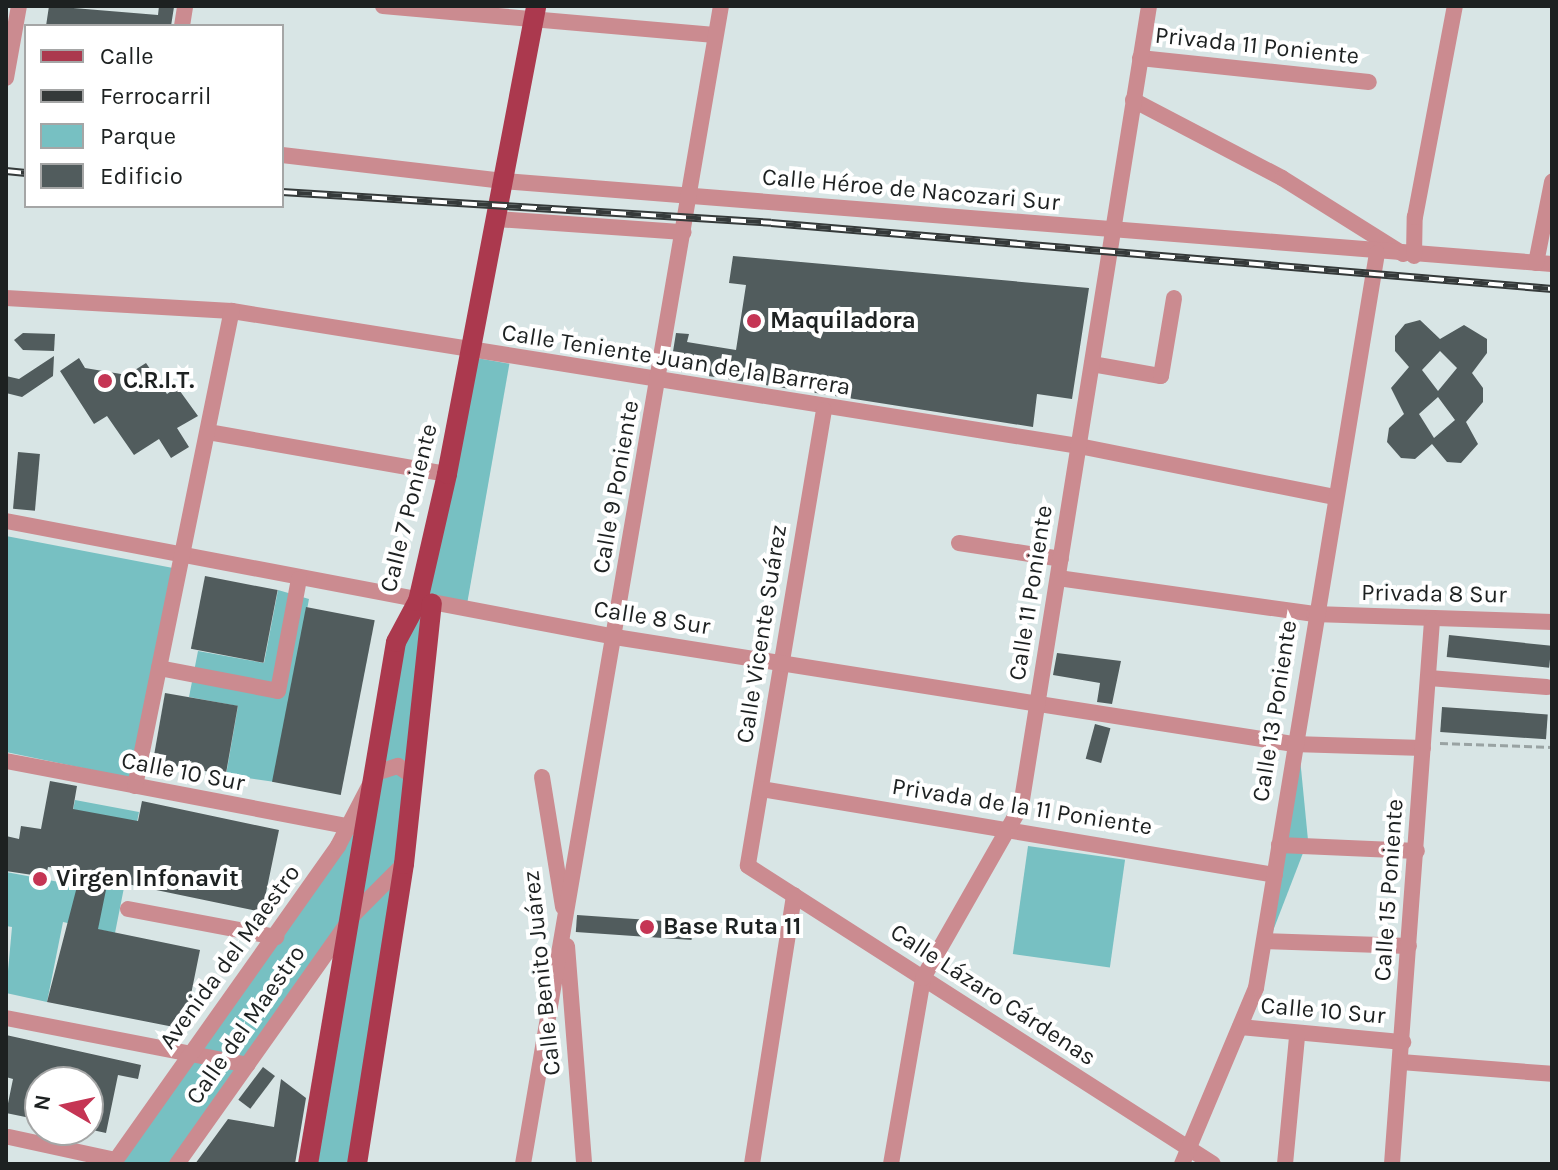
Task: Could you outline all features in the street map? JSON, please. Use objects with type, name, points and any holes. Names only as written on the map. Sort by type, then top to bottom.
[{"type":"main road","name":"Calle 7 Poniente","points":[[357,1164],[404,864],[425,602],[469,350],[535,12]]},
{"type":"main road","name":"Calle 7 Poniente","points":[[308,1164],[355,913],[396,642],[425,602]]},
{"type":"street","points":[[6,78],[19,6]]},
{"type":"street","points":[[383,6],[535,12],[715,35]]},
{"type":"street","name":"Calle 9 Poniente","points":[[523,1164],[721,6]]},
{"type":"street","name":"Calle 11 Poniente","points":[[891,1164],[923,978],[1013,829],[1038,704],[1149,6]]},
{"type":"street","points":[[1133,100],[1282,178],[1409,256],[1455,6]]},
{"type":"street","name":"Privada 11 Poniente","points":[[1140,58],[1369,82]]},
{"type":"street","name":"Calle Héroe de Nacozari Sur","points":[[284,155],[503,181],[1409,256],[1544,264]]},
{"type":"street","points":[[1544,264],[1552,182]]},
{"type":"street","points":[[496,219],[684,232]]},
{"type":"street","name":"Calle 13 Poniente","points":[[1184,1156],[1256,988],[1314,614],[1377,253]]},
{"type":"street","name":"Calle Teniente Juan de la Barrera","points":[[6,298],[232,311],[824,410],[1079,446],[1334,497]]},
{"type":"street","points":[[1092,364],[1161,376],[1174,298]]},
{"type":"street","points":[[135,786],[232,311]]},
{"type":"street","name":"Calle Vicente Suárez","points":[[748,866],[824,410]]},
{"type":"street","points":[[208,432],[447,474]]},
{"type":"street","name":"Calle 8 Sur","points":[[6,521],[615,637],[1038,704],[1293,744],[1424,745]]},
{"type":"street","points":[[959,543],[1061,559]]},
{"type":"street","name":"Privada 8 Sur","points":[[1058,578],[1314,614],[1432,620],[1454,614],[1552,622]]},
{"type":"street","points":[[159,668],[278,691],[299,579]]},
{"type":"street","name":"Calle 15 Poniente","points":[[1392,1164],[1432,620]]},
{"type":"street","points":[[1429,678],[1547,687]]},
{"type":"street","name":"Calle 10 Sur","points":[[6,761],[351,827]]},
{"type":"street","points":[[376,773],[398,766],[413,776]]},
{"type":"street","name":"Avenida del Maestro","points":[[114,1162],[351,827],[376,773]]},
{"type":"street","name":"Calle Benito Juárez","points":[[542,777],[565,920],[584,1164]]},
{"type":"street","name":"Privada de la 11 Poniente","points":[[761,789],[1275,875]]},
{"type":"street","points":[[1279,845],[1417,851]]},
{"type":"street","name":"Calle del Maestro","points":[[177,1164],[355,913],[404,864]]},
{"type":"street","name":"Calle Lázaro Cárdenas","points":[[748,866],[923,978],[1184,1156],[1213,1164]]},
{"type":"street","points":[[752,1164],[794,895]]},
{"type":"street","points":[[128,909],[276,937]]},
{"type":"street","points":[[1265,941],[1409,946]]},
{"type":"street","points":[[6,1018],[247,1065]]},
{"type":"street","name":"Calle 10 Sur","points":[[1240,1027],[1297,1036],[1403,1042]]},
{"type":"street","points":[[1285,1164],[1297,1036]]},
{"type":"street","name":"Calle 10 Sur","points":[[1401,1062],[1552,1074]]},
{"type":"street","points":[[9,1137],[114,1162]]},
{"type":"path","points":[[1424,745],[1552,747]]},
{"type":"green space","points":[[471,357],[509,364],[467,607],[428,600]]},
{"type":"green space","points":[[6,536],[173,568],[130,778],[6,752]]},
{"type":"green space","points":[[278,590],[309,599],[275,782],[226,775],[238,706],[189,697],[198,651],[264,663]]},
{"type":"green space","points":[[429,608],[356,1164],[310,1164],[397,643]]},
{"type":"green space","points":[[1299,748],[1308,840],[1271,936]]},
{"type":"green space","points":[[75,800],[139,812],[115,933],[63,922],[47,1002],[6,993],[12,927],[6,926],[6,872],[59,882]]},
{"type":"green space","points":[[354,832],[344,918],[175,1164],[115,1164]]},
{"type":"green space","points":[[1028,846],[1125,860],[1110,968],[1013,954]]},
{"type":"building","points":[[49,6],[158,15],[159,6],[174,7],[171,24],[46,24]]},
{"type":"building","points":[[733,256],[1089,288],[1072,399],[1037,394],[1033,427],[670,370],[676,333],[689,334],[687,342],[736,350],[746,285],[729,283]]},
{"type":"building","points":[[1420,320],[1440,339],[1464,325],[1487,339],[1487,353],[1472,373],[1483,388],[1483,402],[1466,422],[1478,444],[1461,463],[1447,462],[1432,444],[1415,459],[1401,458],[1387,442],[1389,428],[1404,414],[1391,388],[1409,367],[1395,351],[1395,336],[1405,324]],"holes":[[[1440,351],[1457,368],[1438,391],[1422,370]],[[1438,397],[1455,420],[1434,438],[1419,414]]]},
{"type":"building","points":[[23,333],[55,334],[54,351],[23,350],[14,340]]},
{"type":"building","points":[[54,356],[53,376],[22,397],[6,393],[6,376],[19,379]]},
{"type":"building","points":[[79,358],[85,368],[127,375],[146,363],[167,394],[177,387],[198,416],[177,428],[189,447],[171,458],[159,439],[134,455],[107,416],[94,424],[60,371]]},
{"type":"building","points":[[18,452],[40,454],[35,511],[13,509]]},
{"type":"building","points":[[205,576],[278,590],[264,663],[191,649]]},
{"type":"building","points":[[306,607],[375,620],[341,795],[272,782]]},
{"type":"building","points":[[1449,635],[1551,646],[1549,668],[1447,657]]},
{"type":"building","points":[[1057,653],[1121,661],[1112,704],[1097,702],[1100,683],[1053,675]]},
{"type":"building","points":[[165,693],[238,706],[226,775],[153,762]]},
{"type":"building","points":[[1442,707],[1548,714],[1546,739],[1440,732]]},
{"type":"building","points":[[1095,724],[1110,728],[1101,763],[1086,759]]},
{"type":"building","points":[[50,781],[77,786],[73,809],[138,821],[142,801],[279,830],[262,912],[108,880],[98,929],[200,950],[184,1029],[47,1002],[81,871],[48,867],[46,877],[6,871],[6,836],[19,839],[21,826],[41,829]]},
{"type":"building","name":"Base Ruta 11","points":[[577,915],[693,923],[692,940],[576,932]]},
{"type":"building","points":[[6,1035],[141,1065],[138,1079],[118,1075],[106,1133],[104,1066],[24,1066],[24,1117],[6,1113],[13,1079],[6,1077]]},
{"type":"building","points":[[263,1067],[275,1076],[250,1109],[238,1100]]},
{"type":"building","points":[[281,1079],[306,1098],[295,1164],[195,1164],[228,1119],[274,1127]]},
{"type":"railway","points":[[6,171],[24,173]]},
{"type":"railway","points":[[284,192],[771,223],[1552,289]]},
{"type":"place","name":"Maquiladora","points":[[754,321]]},
{"type":"place","name":"C.R.I.T.","points":[[105,381]]},
{"type":"place","name":"Virgen Infonavit","points":[[40,879]]},
{"type":"place","name":"Base Ruta 11","points":[[647,927]]}]
